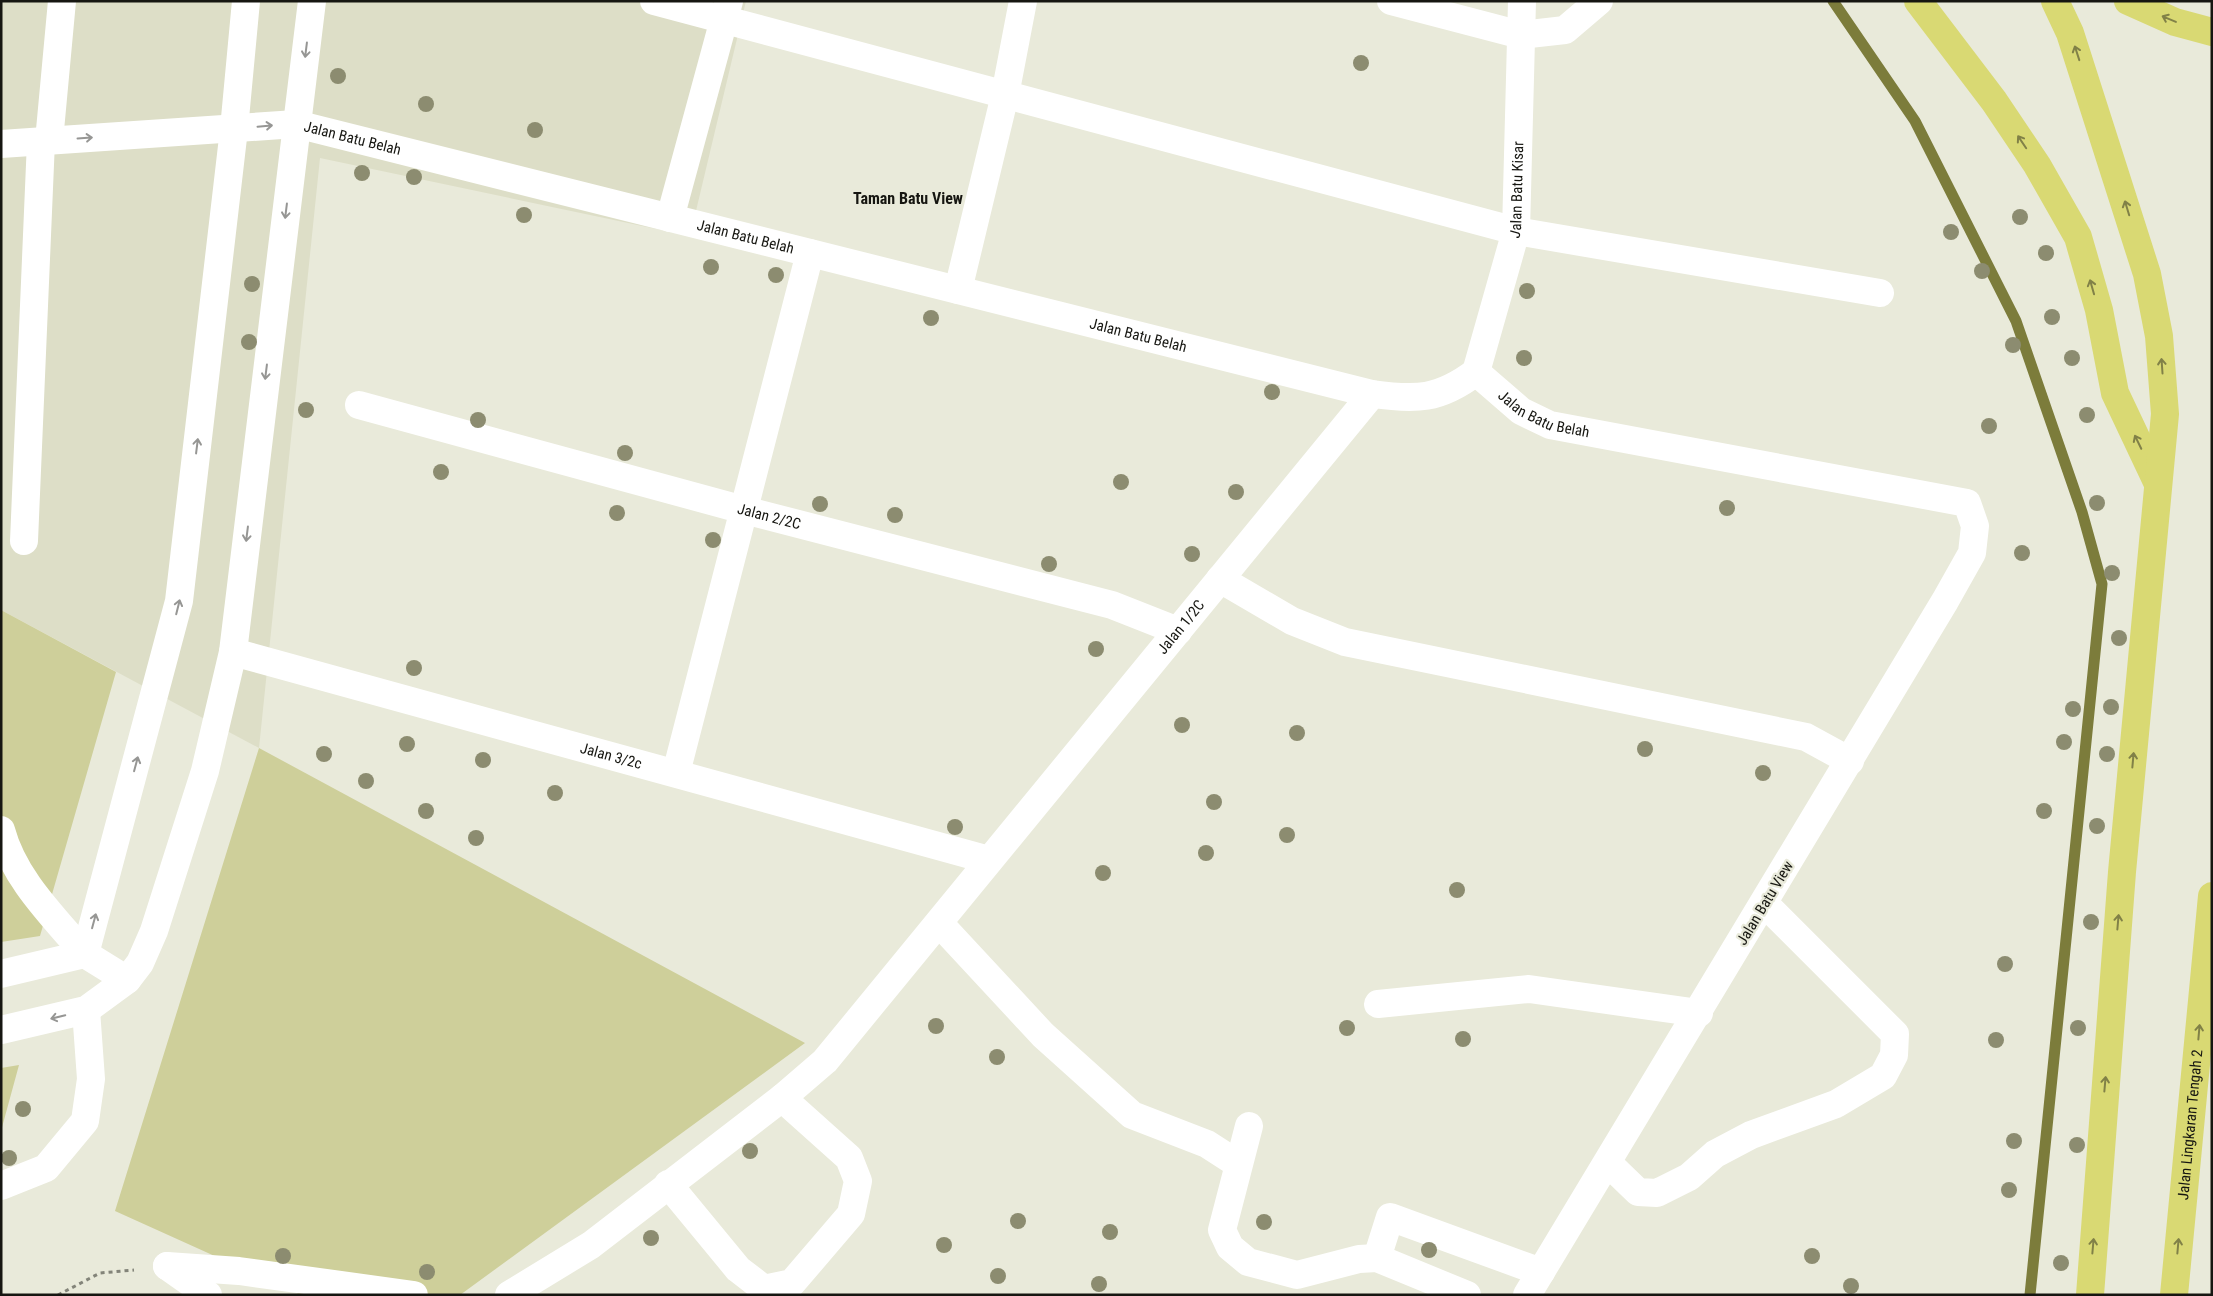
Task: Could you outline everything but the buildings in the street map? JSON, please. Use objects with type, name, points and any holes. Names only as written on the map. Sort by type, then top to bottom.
[{"type":"highway","points":[[1918,1],[1994,101],[2038,166],[2078,237],[2099,310],[2115,393],[2159,486]]},
{"type":"highway","points":[[2055,1],[2070,33],[2147,274],[2159,336],[2166,414],[2121,882],[2090,1295]]},
{"type":"highway","points":[[2128,1],[2175,22],[2212,32]]},
{"type":"highway","name":"Jalan Lingkaran Tengah 2","points":[[2174,1295],[2212,896]]},
{"type":"street","points":[[24,541],[45,141],[62,1]]},
{"type":"street","points":[[85,954],[179,601],[234,129],[246,1]]},
{"type":"street","points":[[1,1030],[86,1010],[127,980],[140,963],[154,931],[205,771],[233,652],[312,1]]},
{"type":"street","points":[[654,1],[726,11],[1005,95],[1516,231],[1880,293]]},
{"type":"street","points":[[958,290],[1005,95],[1023,1]]},
{"type":"street","points":[[1391,1],[1521,35],[1566,30],[1599,1]]},
{"type":"street","name":"Jalan Batu Kisar","points":[[1476,372],[1516,231],[1522,1]]},
{"type":"street","points":[[670,218],[726,11]]},
{"type":"street","name":"Jalan Batu Belah","points":[[1,144],[296,124],[1372,394],[1402,398],[1437,395],[1460,384],[1476,372],[1521,411],[1550,425],[1967,503]]},
{"type":"street","points":[[676,773],[810,253]]},
{"type":"street","name":"Jalan 1/2C","points":[[782,1098],[825,1061],[1372,394]]},
{"type":"street","name":"Jalan 2/2C","points":[[358,405],[744,510],[1112,605],[1178,630]]},
{"type":"street","name":"Jalan Batu View","points":[[1527,1295],[1765,904],[1972,553],[1976,526],[1967,503]]},
{"type":"street","points":[[1220,579],[1292,621],[1345,642],[1806,737],[1850,761]]},
{"type":"street","name":"Jalan 3/2c","points":[[233,652],[989,860]]},
{"type":"street","points":[[1,830],[4,842],[26,885],[85,954],[127,980]]},
{"type":"street","points":[[1608,1163],[1638,1192],[1658,1193],[1689,1176],[1715,1154],[1750,1135],[1836,1104],[1883,1076],[1894,1055],[1895,1034],[1765,904]]},
{"type":"street","points":[[939,923],[1043,1035],[1132,1115],[1207,1144],[1238,1164]]},
{"type":"street","points":[[1,974],[85,954]]},
{"type":"street","points":[[1378,1004],[1529,989],[1699,1013]]},
{"type":"street","points":[[1,1186],[46,1168],[85,1121],[91,1080],[86,1010]]},
{"type":"street","points":[[509,1295],[592,1245],[668,1184],[782,1098],[849,1158],[858,1181],[851,1214],[792,1283],[764,1289],[738,1269],[668,1184]]},
{"type":"street","points":[[1249,1126],[1222,1230],[1230,1247],[1248,1262],[1297,1275],[1360,1259],[1377,1258],[1467,1295]]},
{"type":"street","points":[[1377,1258],[1390,1217],[1541,1272]]},
{"type":"street","points":[[167,1266],[208,1295]]},
{"type":"street","points":[[167,1266],[239,1271],[414,1295]]},
{"type":"path","points":[[58,1295],[100,1273],[167,1266]]},
{"type":"shaded area","points":[[1,1],[746,1],[690,236],[320,158],[259,748],[1,610]]},
{"type":"green space","points":[[1,610],[116,672],[40,936],[1,942]]},
{"type":"green space","points":[[259,748],[805,1043],[460,1295],[301,1295],[115,1211]]},
{"type":"green space","points":[[19,1065],[1,1131],[1,1068]]},
{"type":"waterway","points":[[1833,1],[1915,121],[2016,321],[2082,512],[2102,584],[2030,1295]]},
{"type":"district","name":"Taman Batu View","points":[[908,198]]}]
